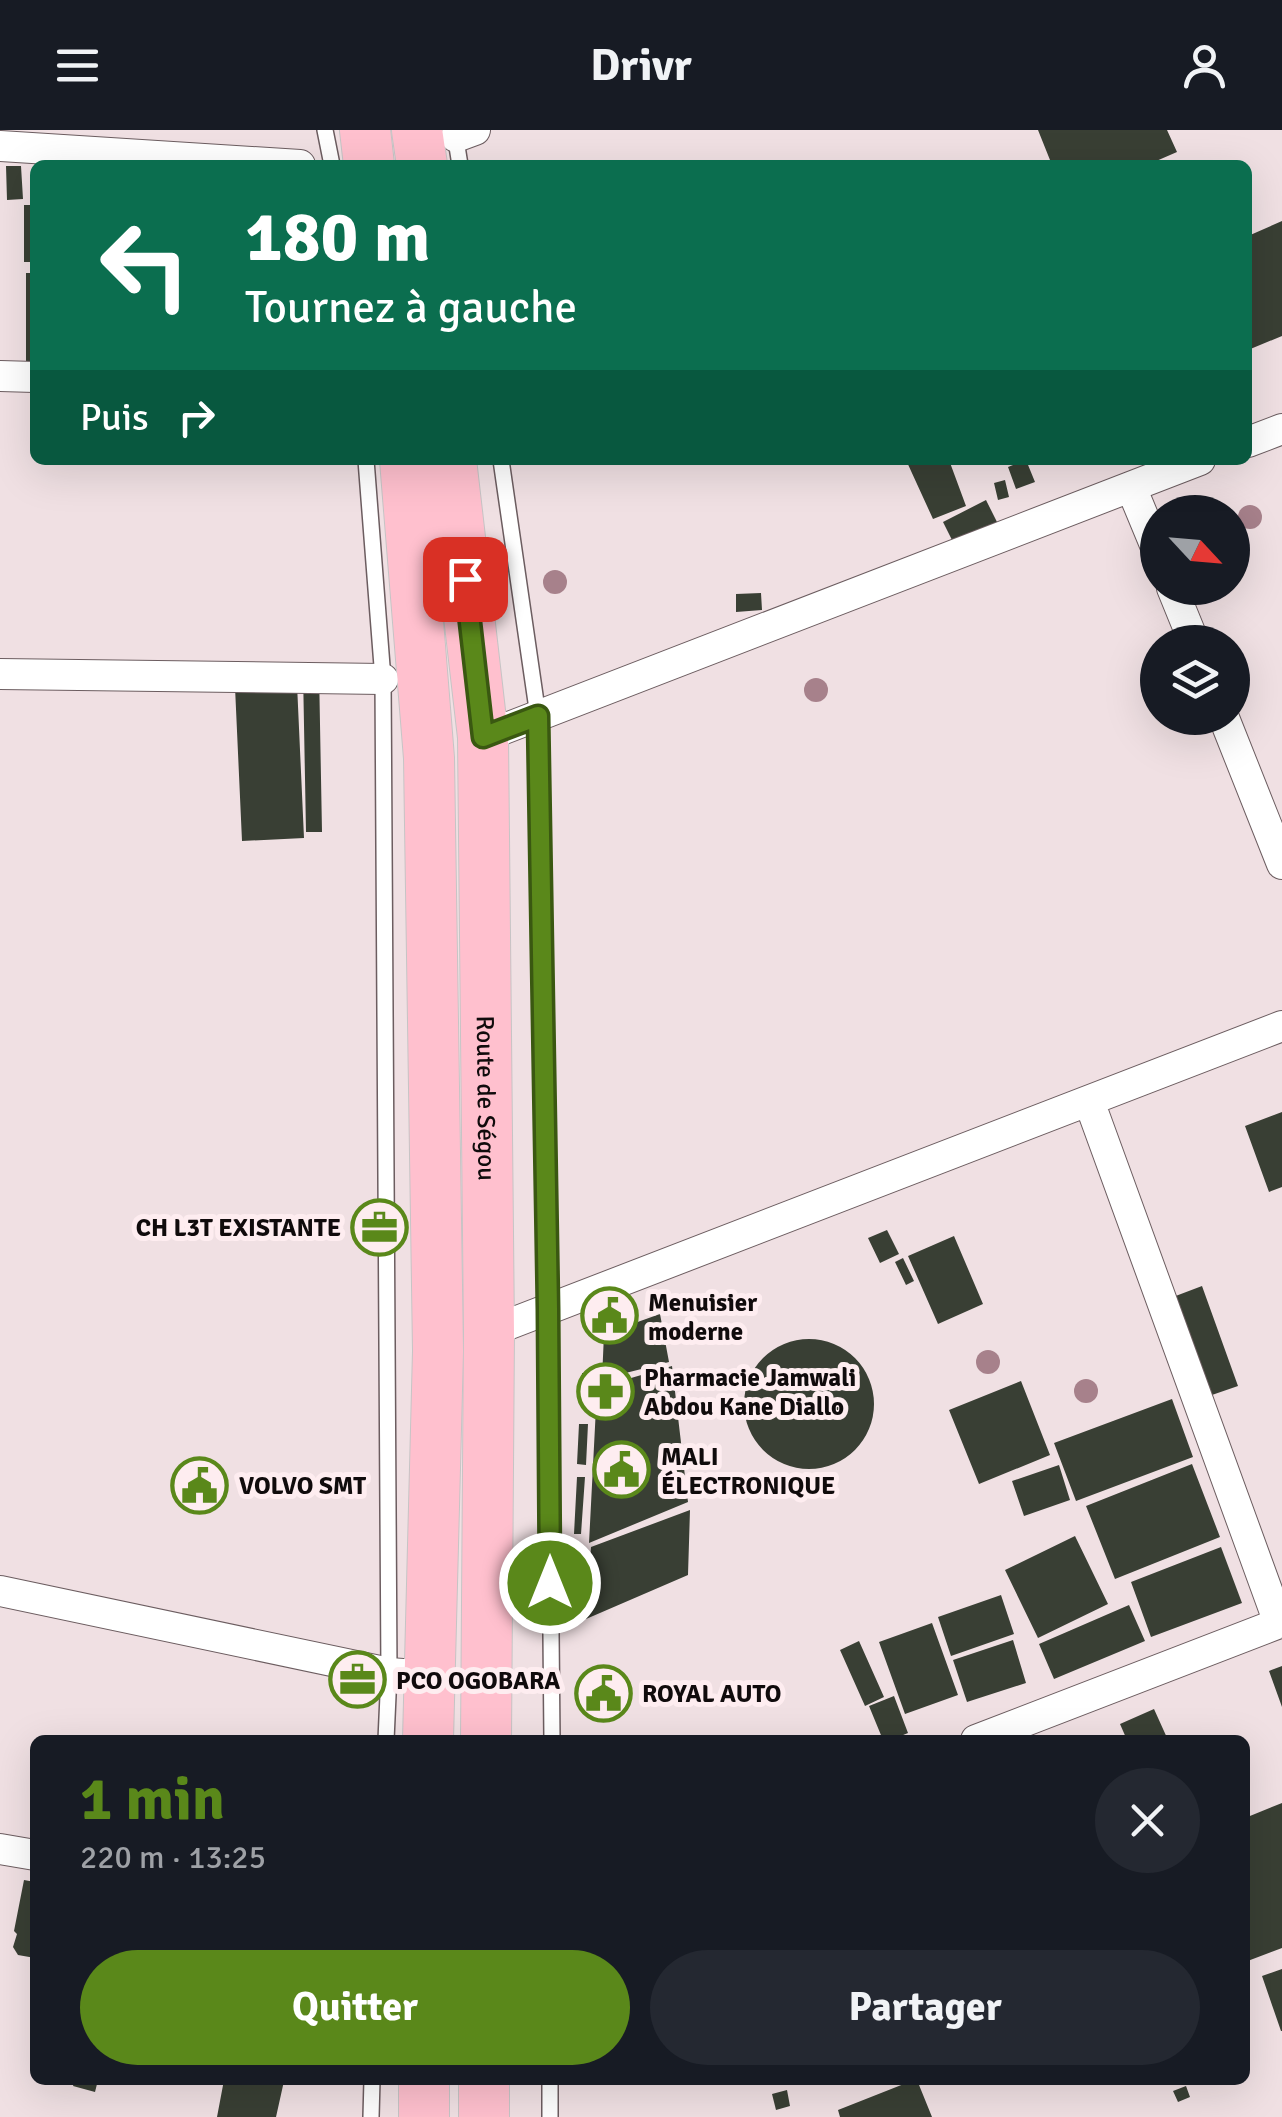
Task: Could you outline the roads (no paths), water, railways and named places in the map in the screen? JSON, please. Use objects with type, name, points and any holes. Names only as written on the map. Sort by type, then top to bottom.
[{"type":"highway","points":[[365,130],[369,160]]},
{"type":"highway","name":"Route de Ségou","points":[[405,465],[430,778],[438,1351],[409,1675],[427,1735]]},
{"type":"highway","name":"Route de Ségou","points":[[452,465],[483,737],[489,1332],[486,1735]]},
{"type":"highway","points":[[424,2085],[424,2117]]},
{"type":"highway","points":[[484,2085],[484,2117]]},
{"type":"street","points":[[0,146],[168,143],[270,160]]},
{"type":"street","points":[[0,376],[30,377]]},
{"type":"street","points":[[1252,440],[1282,428]]},
{"type":"street","points":[[483,737],[1187,465]]},
{"type":"street","points":[[1131,486],[1140,508]]},
{"type":"street","points":[[0,674],[383,679]]},
{"type":"street","points":[[1231,735],[1282,864]]},
{"type":"street","points":[[489,1332],[1282,1026]]},
{"type":"street","points":[[989,1735],[1280,1623],[1090,1101]]},
{"type":"street","points":[[0,1591],[409,1675]]},
{"type":"street","points":[[0,1848],[30,1854]]},
{"type":"lane","points":[[325,130],[331,160]]},
{"type":"lane","points":[[366,465],[383,679],[409,1675],[388,1735]]},
{"type":"lane","points":[[503,465],[538,716],[552,1735]]},
{"type":"lane","points":[[371,2117],[372,2085]]},
{"type":"lane","points":[[550,2085],[550,2117]]},
{"type":"place","name":"CH L3T EXISTANTE","points":[[380,1227]]},
{"type":"place","name":"Menuisier moderne","points":[[609,1316]]},
{"type":"place","name":"Pharmacie Jamwali Abdou Kane Diallo","points":[[605,1391]]},
{"type":"place","name":"MALI ÉLECTRONIQUE","points":[[622,1470]]},
{"type":"place","name":"VOLVO SMT","points":[[200,1485]]},
{"type":"place","name":"PCO OGOBARA","points":[[357,1680]]},
{"type":"place","name":"ROYAL AUTO","points":[[603,1693]]}]
